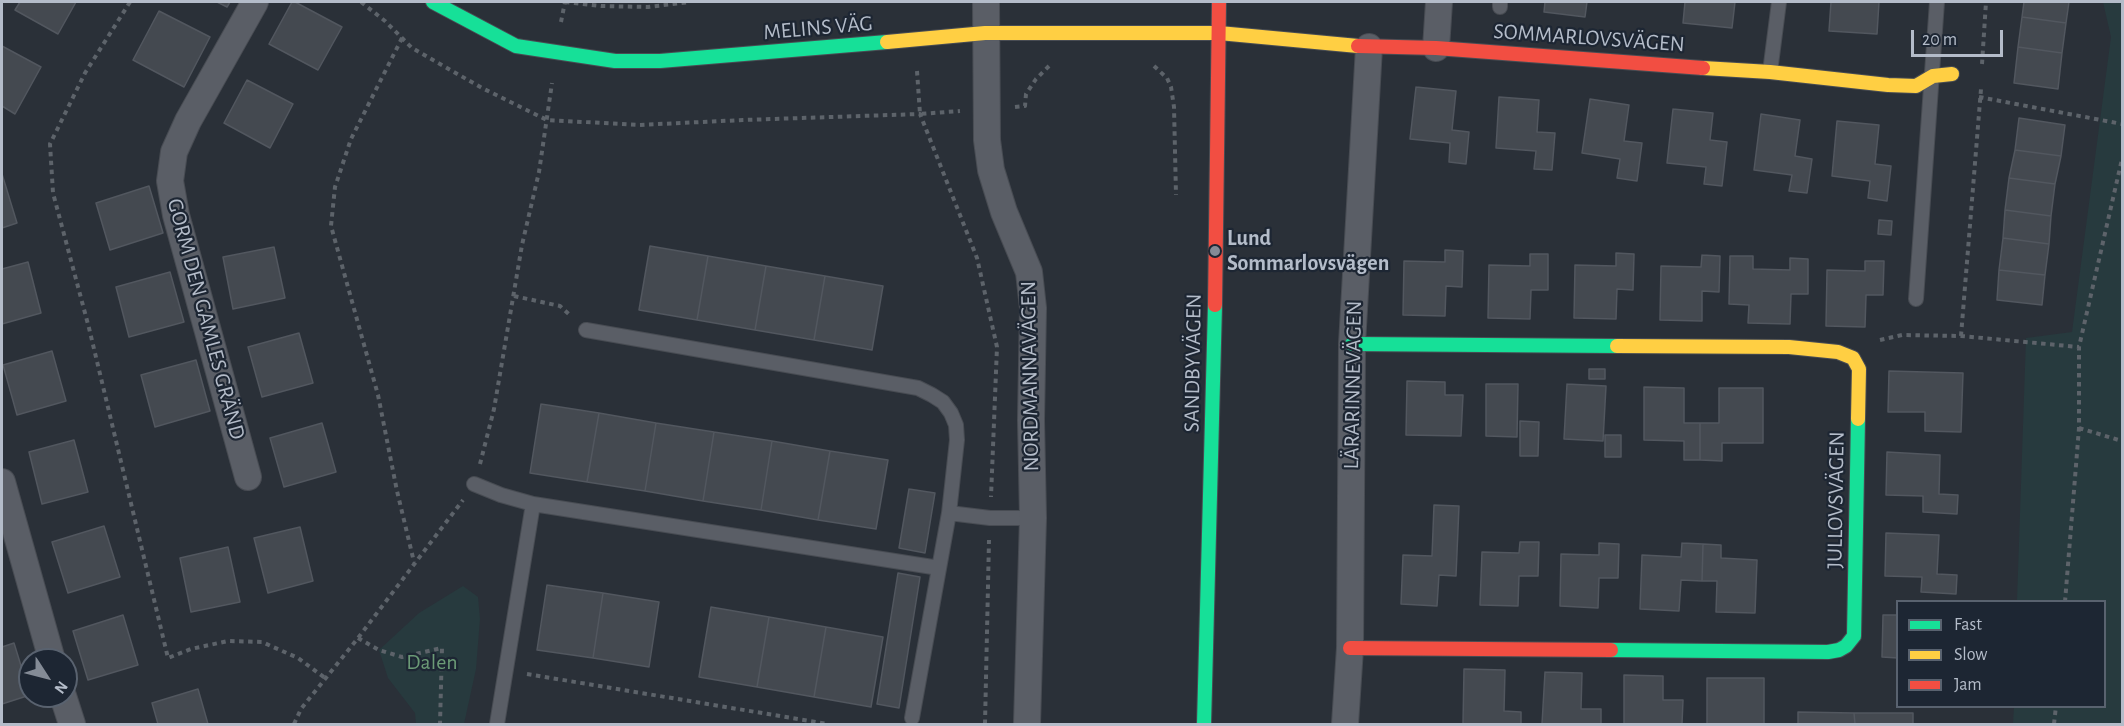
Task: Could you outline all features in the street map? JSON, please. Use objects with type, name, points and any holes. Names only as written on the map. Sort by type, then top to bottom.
[{"type":"street","name":"GORM DEN GAMLES GRÄND","points":[[248,477],[176,215],[170,181],[174,152],[188,121],[255,2]]},
{"type":"street","name":"MELINS VÄG","points":[[433,2],[483,30],[516,45],[615,61],[660,61],[986,33],[1219,33]]},
{"type":"street","name":"NORDMANNAVÄGEN","points":[[986,2],[987,140],[991,170],[1004,212],[1029,272],[1033,308],[1031,420],[1034,518],[1027,724]]},
{"type":"street","name":"SANDBYVÄGEN","points":[[1204,724],[1215,295],[1219,2]]},
{"type":"street","points":[[1436,48],[1439,2]]},
{"type":"street","name":"SOMMARLOVSVÄGEN","points":[[1219,33],[1369,47],[1436,48],[1644,65],[1770,72],[1916,86],[1933,76],[1952,74]]},
{"type":"street","name":"LÄRARINNEVÄGEN","points":[[1345,724],[1350,648],[1352,344],[1369,47]]},
{"type":"street","points":[[1352,344],[1789,347],[1838,352],[1853,358]]},
{"type":"street","name":"JULLOVSVÄGEN","points":[[1350,648],[1828,652],[1846,646],[1854,636],[1855,617],[1859,369],[1853,358]]},
{"type":"street","points":[[2,482],[49,648]]},
{"type":"street","points":[[67,708],[72,724]]},
{"type":"lane","points":[[1770,72],[1779,2]]},
{"type":"lane","points":[[1916,299],[1937,2]]},
{"type":"lane","points":[[586,330],[918,388],[943,402],[956,425],[957,440],[949,513],[912,718]]},
{"type":"lane","points":[[474,484],[533,504],[939,568]]},
{"type":"lane","points":[[497,724],[533,504]]},
{"type":"lane","points":[[949,513],[990,518],[1034,518]]},
{"type":"path","points":[[130,2],[85,73],[50,144],[53,193],[89,328],[168,658],[191,649],[228,641],[261,642],[298,658],[325,678]]},
{"type":"path","points":[[361,2],[386,21],[412,48],[450,71],[547,120],[639,125],[920,114],[1025,106],[1026,94],[1036,79],[1048,67],[1055,64]]},
{"type":"path","points":[[564,2],[648,7],[690,2]]},
{"type":"path","points":[[1982,75],[1986,2]]},
{"type":"path","points":[[402,38],[351,139],[336,187],[332,226],[378,395],[397,491],[415,563]]},
{"type":"path","points":[[914,40],[920,114],[977,258],[997,346],[990,518],[986,724]]},
{"type":"path","points":[[294,724],[301,709],[358,638],[474,484],[495,409],[522,245],[539,172],[555,52]]},
{"type":"path","points":[[1146,62],[1157,68],[1167,78],[1171,87],[1174,107],[1176,195]]},
{"type":"path","points":[[1952,74],[1981,99],[2122,124]]},
{"type":"path","points":[[1961,336],[1981,87]]},
{"type":"path","points":[[2065,600],[2079,428],[2079,347],[2122,159]]},
{"type":"path","points":[[514,296],[560,306],[586,330]]},
{"type":"path","points":[[1853,358],[1860,347],[1868,342],[1902,334],[1961,336],[2079,347]]},
{"type":"path","points":[[2079,428],[2122,441]]},
{"type":"path","points":[[358,638],[379,650],[402,657],[442,648],[440,724]]},
{"type":"path","points":[[505,671],[828,724]]},
{"type":"path","points":[[2054,724],[2056,708]]},
{"type":"green space","points":[[2103,2],[2122,2],[2122,724],[2013,724],[2014,708],[2106,708],[2106,600],[2017,600],[2026,338],[2072,332],[2111,37]]},
{"type":"green space","name":"Dalen","points":[[463,586],[478,597],[480,619],[476,669],[464,724],[416,724],[415,713],[388,678],[379,650],[419,613]]},
{"type":"building","points":[[20,2],[76,2],[58,34],[15,10]]},
{"type":"building","points":[[217,2],[230,2],[227,7]]},
{"type":"building","points":[[292,2],[342,27],[318,70],[269,44]]},
{"type":"building","points":[[1545,2],[1587,2],[1585,17],[1544,12]]},
{"type":"building","points":[[1685,2],[1735,2],[1732,28],[1683,23]]},
{"type":"building","points":[[1831,2],[1879,2],[1877,34],[1829,31]]},
{"type":"building","points":[[2024,2],[2069,2],[2066,23],[2022,17]]},
{"type":"building","points":[[159,11],[210,37],[184,87],[133,60]]},
{"type":"building","points":[[2022,17],[2066,23],[2062,53],[2018,47]]},
{"type":"building","points":[[2,46],[41,67],[15,114],[2,106]]},
{"type":"building","points":[[2018,47],[2062,53],[2058,89],[2014,83]]},
{"type":"building","points":[[247,80],[293,104],[270,148],[224,123]]},
{"type":"building","points":[[1416,87],[1456,91],[1452,130],[1469,132],[1466,164],[1449,162],[1450,143],[1410,139]]},
{"type":"building","points":[[1499,97],[1539,100],[1537,132],[1555,133],[1552,170],[1534,169],[1536,151],[1496,148]]},
{"type":"building","points":[[1590,99],[1629,105],[1624,141],[1642,143],[1637,181],[1617,178],[1620,159],[1582,153]]},
{"type":"building","points":[[1673,109],[1713,113],[1710,140],[1727,142],[1722,186],[1704,184],[1706,167],[1667,163]]},
{"type":"building","points":[[1761,114],[1800,120],[1795,156],[1812,159],[1807,193],[1789,191],[1792,175],[1754,170]]},
{"type":"building","points":[[2019,118],[2065,125],[2061,156],[2015,150]]},
{"type":"building","points":[[1837,121],[1879,125],[1875,164],[1891,166],[1887,201],[1868,198],[1870,181],[1832,176]]},
{"type":"building","points":[[2015,150],[2061,156],[2055,184],[2009,178]]},
{"type":"building","points":[[2,174],[17,223],[2,228]]},
{"type":"building","points":[[2009,178],[2055,184],[2051,216],[2005,210]]},
{"type":"building","points":[[149,186],[163,233],[110,250],[96,203]]},
{"type":"building","points":[[2005,210],[2051,216],[2049,244],[2003,238]]},
{"type":"building","points":[[1879,220],[1892,221],[1891,235],[1878,234]]},
{"type":"building","points":[[2003,238],[2049,244],[2045,275],[1999,270]]},
{"type":"building","points":[[650,246],[708,256],[697,320],[639,310]]},
{"type":"building","points":[[274,247],[285,298],[233,309],[223,257]]},
{"type":"building","points":[[1445,250],[1463,251],[1462,287],[1446,286],[1445,316],[1403,315],[1404,261],[1445,262]]},
{"type":"building","points":[[1616,253],[1634,254],[1633,290],[1617,289],[1616,319],[1574,318],[1575,265],[1616,266]]},
{"type":"building","points":[[1530,254],[1548,254],[1548,290],[1531,290],[1530,319],[1488,318],[1489,265],[1530,266]]},
{"type":"building","points":[[1702,255],[1720,256],[1719,292],[1702,291],[1702,321],[1660,320],[1661,266],[1701,267]]},
{"type":"building","points":[[708,256],[766,266],[755,330],[697,320]]},
{"type":"building","points":[[1730,256],[1753,256],[1753,269],[1790,270],[1790,258],[1808,259],[1808,294],[1791,294],[1790,324],[1748,323],[1749,305],[1729,304]]},
{"type":"building","points":[[1865,261],[1884,261],[1883,295],[1866,295],[1865,327],[1826,326],[1827,270],[1865,271]]},
{"type":"building","points":[[28,262],[41,313],[2,324],[2,269]]},
{"type":"building","points":[[766,266],[825,276],[814,340],[755,330]]},
{"type":"building","points":[[1999,270],[2045,275],[2042,305],[1997,300]]},
{"type":"building","points":[[170,272],[184,322],[129,337],[116,287]]},
{"type":"building","points":[[825,276],[883,286],[872,350],[814,340]]},
{"type":"building","points":[[299,333],[313,383],[262,397],[248,347]]},
{"type":"building","points":[[52,351],[66,401],[17,415],[3,365]]},
{"type":"building","points":[[196,360],[210,411],[155,427],[141,375]]},
{"type":"building","points":[[1589,369],[1605,369],[1605,379],[1589,379]]},
{"type":"building","points":[[1889,371],[1963,373],[1961,432],[1925,431],[1925,412],[1888,412]]},
{"type":"building","points":[[1407,381],[1445,382],[1445,395],[1463,395],[1461,436],[1406,435]]},
{"type":"building","points":[[1486,384],[1518,384],[1517,437],[1486,436]]},
{"type":"building","points":[[1567,384],[1606,386],[1603,441],[1564,439]]},
{"type":"building","points":[[1644,387],[1684,388],[1684,423],[1700,423],[1700,460],[1684,460],[1684,441],[1644,440]]},
{"type":"building","points":[[1719,388],[1763,388],[1763,443],[1722,443],[1722,461],[1700,460],[1700,423],[1719,423]]},
{"type":"building","points":[[541,404],[599,413],[587,482],[530,473]]},
{"type":"building","points":[[599,413],[656,423],[645,491],[587,482]]},
{"type":"building","points":[[1520,421],[1539,422],[1538,456],[1520,456]]},
{"type":"building","points":[[322,423],[336,472],[284,487],[270,438]]},
{"type":"building","points":[[656,423],[714,432],[703,501],[645,491]]},
{"type":"building","points":[[714,432],[772,441],[761,510],[703,501]]},
{"type":"building","points":[[1605,435],[1621,435],[1621,457],[1605,457]]},
{"type":"building","points":[[74,440],[88,492],[42,504],[29,452]]},
{"type":"building","points":[[772,441],[830,451],[818,520],[761,510]]},
{"type":"building","points":[[830,451],[888,460],[876,529],[818,520]]},
{"type":"building","points":[[1887,452],[1940,455],[1939,494],[1958,495],[1957,514],[1923,512],[1923,496],[1886,495]]},
{"type":"building","points":[[909,489],[935,493],[925,553],[899,548]]},
{"type":"building","points":[[1434,505],[1459,506],[1456,576],[1439,575],[1437,606],[1401,604],[1403,555],[1432,556]]},
{"type":"building","points":[[104,526],[120,577],[68,593],[52,542]]},
{"type":"building","points":[[300,527],[313,581],[268,593],[254,538]]},
{"type":"building","points":[[1886,533],[1939,535],[1937,574],[1957,575],[1956,594],[1921,592],[1922,577],[1885,576]]},
{"type":"building","points":[[1520,542],[1539,542],[1538,576],[1519,576],[1518,606],[1480,605],[1482,552],[1519,553]]},
{"type":"building","points":[[1599,543],[1619,544],[1618,578],[1599,578],[1598,608],[1560,606],[1561,554],[1599,555]]},
{"type":"building","points":[[1682,543],[1703,544],[1702,581],[1681,580],[1679,611],[1640,609],[1642,555],[1681,557]]},
{"type":"building","points":[[1703,544],[1721,545],[1721,558],[1757,560],[1755,613],[1716,612],[1717,581],[1702,581]]},
{"type":"building","points":[[228,547],[240,602],[191,612],[180,558]]},
{"type":"building","points":[[898,573],[920,577],[899,708],[877,704]]},
{"type":"building","points":[[547,585],[603,593],[593,658],[537,650]]},
{"type":"building","points":[[603,593],[659,602],[649,667],[593,658]]},
{"type":"building","points":[[711,607],[769,617],[757,687],[699,677]]},
{"type":"building","points":[[123,615],[138,665],[88,680],[73,631]]},
{"type":"building","points":[[1883,615],[1896,615],[1896,658],[1882,657]]},
{"type":"building","points":[[769,617],[826,627],[814,697],[757,687]]},
{"type":"building","points":[[826,627],[883,637],[871,707],[814,697]]},
{"type":"building","points":[[14,643],[18,656],[18,699],[2,704],[2,647]]},
{"type":"building","points":[[1464,669],[1505,670],[1504,711],[1521,712],[1521,724],[1463,724]]},
{"type":"building","points":[[1545,672],[1582,673],[1581,709],[1601,709],[1601,724],[1542,724]]},
{"type":"building","points":[[1624,675],[1663,676],[1663,700],[1683,700],[1682,724],[1624,724]]},
{"type":"building","points":[[1707,678],[1764,678],[1764,724],[1707,724]]},
{"type":"building","points":[[198,689],[208,724],[158,724],[152,703]]},
{"type":"building","points":[[1798,712],[1854,713],[1855,724],[1798,724]]},
{"type":"building","points":[[1854,713],[1913,713],[1913,724],[1855,724]]},
{"type":"traffic: fast","points":[[433,2],[516,46],[615,61],[660,61],[887,42]]},
{"type":"traffic: fast","points":[[1204,724],[1215,305]]},
{"type":"traffic: fast","points":[[1352,344],[1617,346]]},
{"type":"traffic: fast","points":[[1611,650],[1828,652],[1846,646],[1854,636],[1858,419]]},
{"type":"traffic: slow","points":[[887,42],[985,33],[1219,33],[1358,46]]},
{"type":"traffic: slow","points":[[1703,68],[1916,86],[1933,76],[1952,74]]},
{"type":"traffic: slow","points":[[1617,346],[1789,347],[1838,352],[1853,358],[1859,369],[1858,419]]},
{"type":"traffic: jam","points":[[1215,305],[1219,2]]},
{"type":"traffic: jam","points":[[1358,46],[1436,48],[1703,68]]},
{"type":"traffic: jam","points":[[1350,648],[1611,650]]},
{"type":"place","name":"Lund Sommarlovsvägen","points":[[1215,251]]}]
